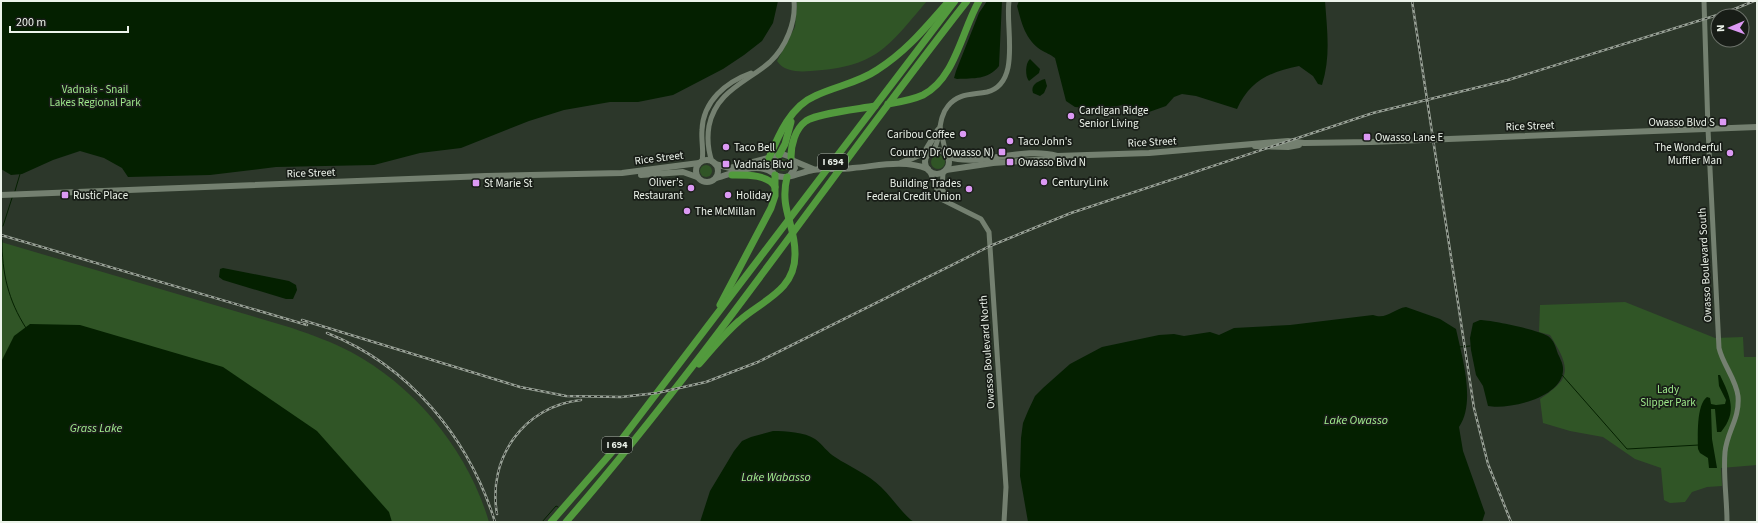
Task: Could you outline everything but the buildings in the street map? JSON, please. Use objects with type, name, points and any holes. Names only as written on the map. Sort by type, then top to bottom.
[{"type":"highway","points":[[774,156],[776,141],[797,108],[814,96],[859,80],[896,58],[913,42],[949,1]]},
{"type":"highway","name":"I 694","points":[[551,522],[612,452],[955,1]]},
{"type":"highway","name":"I 694","points":[[566,522],[618,461],[681,380],[967,1]]},
{"type":"highway","points":[[793,159],[792,147],[796,135],[804,122],[815,118],[910,100],[924,95],[940,82],[950,66],[979,1]]},
{"type":"highway","points":[[710,323],[771,208],[776,188],[774,174]]},
{"type":"highway","points":[[732,175],[755,176],[770,180],[776,188]]},
{"type":"highway","points":[[681,380],[734,326],[779,292],[793,268],[795,258],[794,245],[784,198],[789,176]]},
{"type":"main road","name":"Rice Street","points":[[947,155],[962,160],[1007,155],[1048,154],[1057,156],[1149,153],[1247,146],[1264,148],[1288,147],[1304,143],[1445,140],[1757,127]]},
{"type":"main road","points":[[929,171],[926,163],[939,128]]},
{"type":"main road","points":[[816,170],[785,154],[730,168],[714,163],[700,162],[696,170],[697,177],[706,182],[756,168],[766,168],[779,177],[816,170],[851,169],[901,163],[929,153],[940,151],[947,155],[949,164],[944,172],[937,174],[918,165],[901,163]]},
{"type":"main road","points":[[774,156],[771,162],[774,174]]},
{"type":"main road","name":"Rice Street","points":[[944,172],[993,163],[1049,159],[1057,156]]},
{"type":"main road","points":[[789,176],[795,168],[793,159]]},
{"type":"main road","name":"Rice Street","points":[[1,195],[486,176],[622,173],[700,162]]},
{"type":"main road","points":[[714,163],[718,171],[716,178]]},
{"type":"main road","name":"Rice Street","points":[[622,173],[637,175],[686,172],[697,177]]},
{"type":"street","points":[[700,162],[702,124],[712,108],[727,92],[764,66],[776,55],[790,32],[795,10],[794,1]]},
{"type":"street","points":[[947,155],[939,128],[946,108],[954,100],[966,95],[992,90],[1004,79],[1009,62],[1009,1]]},
{"type":"street","name":"Owasso Boulevard South","points":[[1704,1],[1708,129],[1719,348],[1725,367],[1736,387],[1738,397],[1736,419],[1726,442],[1725,451],[1727,522]]},
{"type":"street","points":[[712,108],[708,134],[710,156],[714,163]]},
{"type":"street","name":"Owasso Boulevard North","points":[[929,171],[940,198],[981,219],[989,232],[1006,487],[1004,522]]},
{"type":"street","points":[[944,172],[942,189],[949,202]]},
{"type":"green space","points":[[797,1],[927,1],[890,43],[866,59],[851,65],[833,69],[802,71],[788,69],[780,65],[777,61],[795,27]]},
{"type":"green space","points":[[938,155],[943,157],[945,162],[943,167],[938,169],[933,167],[931,162],[933,157]]},
{"type":"green space","points":[[781,159],[785,159],[789,165],[785,171],[781,171],[777,167],[777,163]]},
{"type":"green space","points":[[706,165],[710,167],[712,171],[710,175],[706,177],[702,175],[700,171],[702,167]]},
{"type":"green space","points":[[1,242],[292,328],[351,352],[375,366],[397,383],[418,402],[436,424],[453,446],[468,470],[480,496],[489,522],[1,522]]},
{"type":"green space","name":"Lady Slipper Park","points":[[1625,302],[1715,338],[1743,337],[1744,357],[1757,357],[1757,465],[1721,468],[1722,486],[1707,487],[1692,492],[1685,502],[1670,503],[1664,500],[1661,468],[1635,459],[1603,437],[1570,431],[1543,423],[1540,399],[1560,383],[1565,369],[1562,357],[1550,335],[1539,332],[1540,305]]},
{"type":"water","name":"Vadnais - Snail Lakes Regional Park","points":[[1,1],[778,1],[773,23],[762,41],[723,69],[673,95],[638,102],[610,102],[564,110],[529,121],[461,148],[420,153],[374,165],[276,167],[210,175],[128,177],[122,168],[104,158],[80,151],[53,160],[22,174],[11,175],[1,169]]},
{"type":"water","points":[[987,1],[1002,1],[999,66],[995,71],[985,76],[975,78],[954,78],[979,13]]},
{"type":"water","points":[[1019,1],[1325,1],[1328,43],[1325,74],[1322,85],[1318,84],[1313,76],[1299,66],[1279,71],[1255,84],[1242,99],[1237,109],[1196,96],[1182,94],[1174,97],[1166,106],[1149,112],[1124,105],[1097,109],[1075,107],[1066,101],[1055,58],[1036,46],[1025,31],[1017,6]]},
{"type":"water","points":[[1030,59],[1040,69],[1039,73],[1029,81],[1026,70]]},
{"type":"water","points":[[1045,79],[1047,86],[1044,93],[1040,96],[1033,93],[1032,90],[1037,82]]},
{"type":"water","points":[[223,268],[289,281],[296,285],[297,290],[293,299],[286,299],[223,280],[219,277],[220,269]]},
{"type":"water","name":"Lake Owasso","points":[[1406,307],[1440,319],[1456,329],[1464,366],[1467,392],[1467,405],[1464,417],[1459,427],[1463,451],[1485,513],[1482,522],[1028,522],[1020,476],[1023,423],[1035,396],[1070,364],[1102,347],[1159,335],[1174,334],[1184,336],[1210,332],[1219,335],[1234,328],[1290,325],[1373,315],[1382,316]]},
{"type":"water","points":[[1480,320],[1525,328],[1548,336],[1554,344],[1563,366],[1561,378],[1555,387],[1546,394],[1522,403],[1498,407],[1488,406],[1483,386],[1476,375],[1471,350],[1470,338],[1473,323]]},
{"type":"water","name":"Grass Lake","points":[[30,324],[80,325],[223,367],[317,431],[389,512],[392,522],[1,522],[1,362],[14,336]]},
{"type":"water","points":[[1718,375],[1720,375],[1727,390],[1731,404],[1731,411],[1726,425],[1721,432],[1717,432],[1715,409],[1711,409],[1712,439],[1717,468],[1709,468],[1708,458],[1700,453],[1698,449],[1698,422],[1703,401],[1707,397],[1710,398],[1711,404],[1725,404],[1726,400],[1719,386]]},
{"type":"water","name":"Lake Wabasso","points":[[773,431],[800,433],[815,439],[832,455],[876,482],[905,515],[914,522],[700,522],[710,491],[734,451],[742,441]]},
{"type":"waterway","points":[[15,191],[20,174]]},
{"type":"waterway","points":[[3,226],[12,198]]},
{"type":"waterway","points":[[2,240],[3,264],[7,286],[10,297],[26,328]]},
{"type":"waterway","points":[[1459,347],[1470,346]]},
{"type":"waterway","points":[[1562,375],[1627,449],[1699,445]]},
{"type":"waterway","points":[[542,522],[556,506],[558,507]]},
{"type":"railway","points":[[1412,1],[1474,408],[1488,464],[1511,522]]},
{"type":"railway","points":[[302,320],[520,387],[566,396],[621,397],[657,393],[706,382],[758,362],[990,246],[1071,213],[1373,113],[1508,80],[1727,12],[1754,1]]},
{"type":"railway","points":[[1,235],[307,325]]},
{"type":"railway","points":[[327,333],[357,347],[385,365],[410,385],[432,408],[452,434],[469,462],[484,491],[495,522]]},
{"type":"railway","points":[[497,514],[495,493],[498,473],[504,455],[514,438],[527,424],[542,412],[561,404],[581,400]]},
{"type":"place","name":"Cardigan Ridge Senior Living","points":[[1071,116]]},
{"type":"place","name":"Owasso Blvd S","points":[[1723,122]]},
{"type":"place","name":"Caribou Coffee","points":[[963,134]]},
{"type":"place","name":"Owasso Lane E","points":[[1367,137]]},
{"type":"place","name":"Taco John's","points":[[1010,141]]},
{"type":"place","name":"Taco Bell","points":[[726,147]]},
{"type":"place","name":"Country Dr (Owasso N)","points":[[1002,152]]},
{"type":"place","name":"The Wonderful Muffler Man","points":[[1730,153]]},
{"type":"place","name":"Owasso Blvd N","points":[[1010,162]]},
{"type":"place","name":"Vadnais Blvd","points":[[726,164]]},
{"type":"place","name":"CenturyLink","points":[[1044,182]]},
{"type":"place","name":"St Marie St","points":[[476,183]]},
{"type":"place","name":"Oliver’s Restaurant","points":[[691,188]]},
{"type":"place","name":"Building Trades Federal Credit Union","points":[[969,189]]},
{"type":"place","name":"Rustic Place","points":[[65,195]]},
{"type":"place","name":"Holiday","points":[[728,195]]},
{"type":"place","name":"The McMillan","points":[[687,211]]}]
